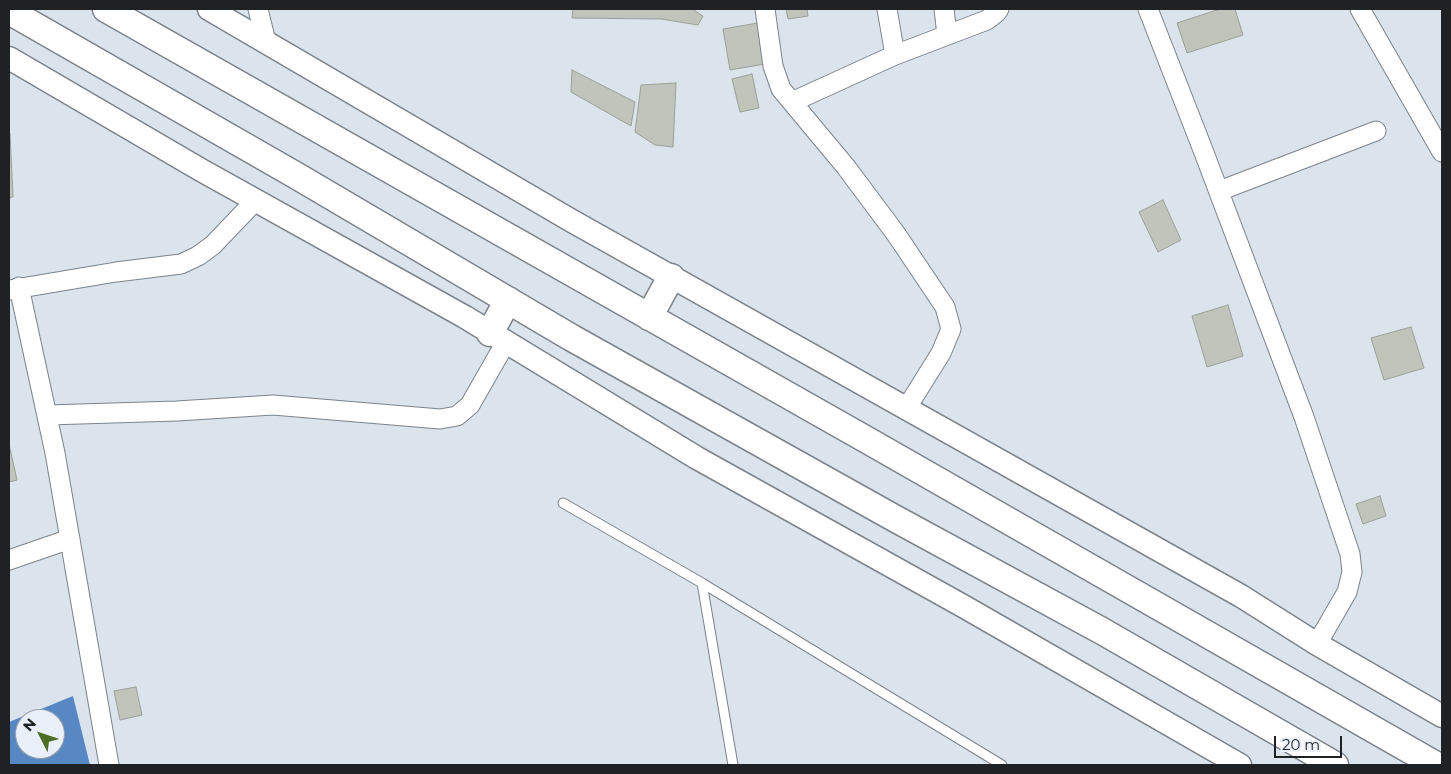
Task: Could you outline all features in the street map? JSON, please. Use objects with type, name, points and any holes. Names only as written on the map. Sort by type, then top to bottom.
[{"type":"main road","points":[[106,9],[1436,765]]},
{"type":"main road","points":[[9,11],[305,181],[572,338],[894,518],[1102,631],[1333,765]]},
{"type":"main road","points":[[649,317],[672,277]]},
{"type":"main road","points":[[498,338],[508,300]]},
{"type":"street","points":[[209,9],[564,216],[1240,596],[1317,644],[1442,716]]},
{"type":"street","points":[[258,9],[266,42]]},
{"type":"street","points":[[764,9],[773,66],[782,89],[863,189],[945,307],[950,329],[941,353],[906,409]]},
{"type":"street","points":[[887,9],[895,55]]},
{"type":"street","points":[[944,9],[947,35]]},
{"type":"street","points":[[792,102],[895,55],[986,20],[999,9]]},
{"type":"street","points":[[1148,9],[1304,417],[1350,554],[1352,572],[1347,592],[1317,644]]},
{"type":"street","points":[[1360,9],[1442,152]]},
{"type":"street","points":[[9,58],[498,338],[696,458],[962,606],[1240,765]]},
{"type":"street","points":[[1219,191],[1376,131]]},
{"type":"street","points":[[110,765],[48,415],[14,288],[181,264],[198,256],[213,245],[256,200]]},
{"type":"street","points":[[48,415],[177,411],[273,405],[353,410],[440,419],[457,416],[470,405],[498,338]]},
{"type":"street","points":[[9,560],[70,539]]},
{"type":"lane","points":[[564,503],[702,583],[1002,765]]},
{"type":"lane","points":[[702,583],[733,765]]},
{"type":"water","points":[[73,696],[90,765],[9,765],[9,722],[15,720],[15,759],[65,759],[65,709],[41,709]]},
{"type":"building","points":[[573,9],[692,9],[703,16],[698,25],[661,19],[572,18]]},
{"type":"building","points":[[786,9],[807,9],[808,16],[788,19]]},
{"type":"building","points":[[1220,9],[1235,9],[1243,35],[1187,53],[1177,23]]},
{"type":"building","points":[[758,23],[765,64],[730,70],[723,29]]},
{"type":"building","points":[[572,70],[635,102],[631,126],[571,92]]},
{"type":"building","points":[[752,74],[759,108],[740,112],[732,79]]},
{"type":"building","points":[[676,83],[673,147],[655,145],[635,132],[641,85]]},
{"type":"building","points":[[9,133],[13,197],[9,198]]},
{"type":"building","points":[[1163,200],[1181,240],[1158,252],[1139,212]]},
{"type":"building","points":[[1228,305],[1243,356],[1207,367],[1192,316]]},
{"type":"building","points":[[1411,327],[1424,368],[1384,380],[1371,338]]},
{"type":"building","points":[[9,444],[17,480],[9,482]]},
{"type":"building","points":[[1380,496],[1386,516],[1363,524],[1356,504]]},
{"type":"building","points":[[136,687],[142,715],[120,720],[114,691]]}]
